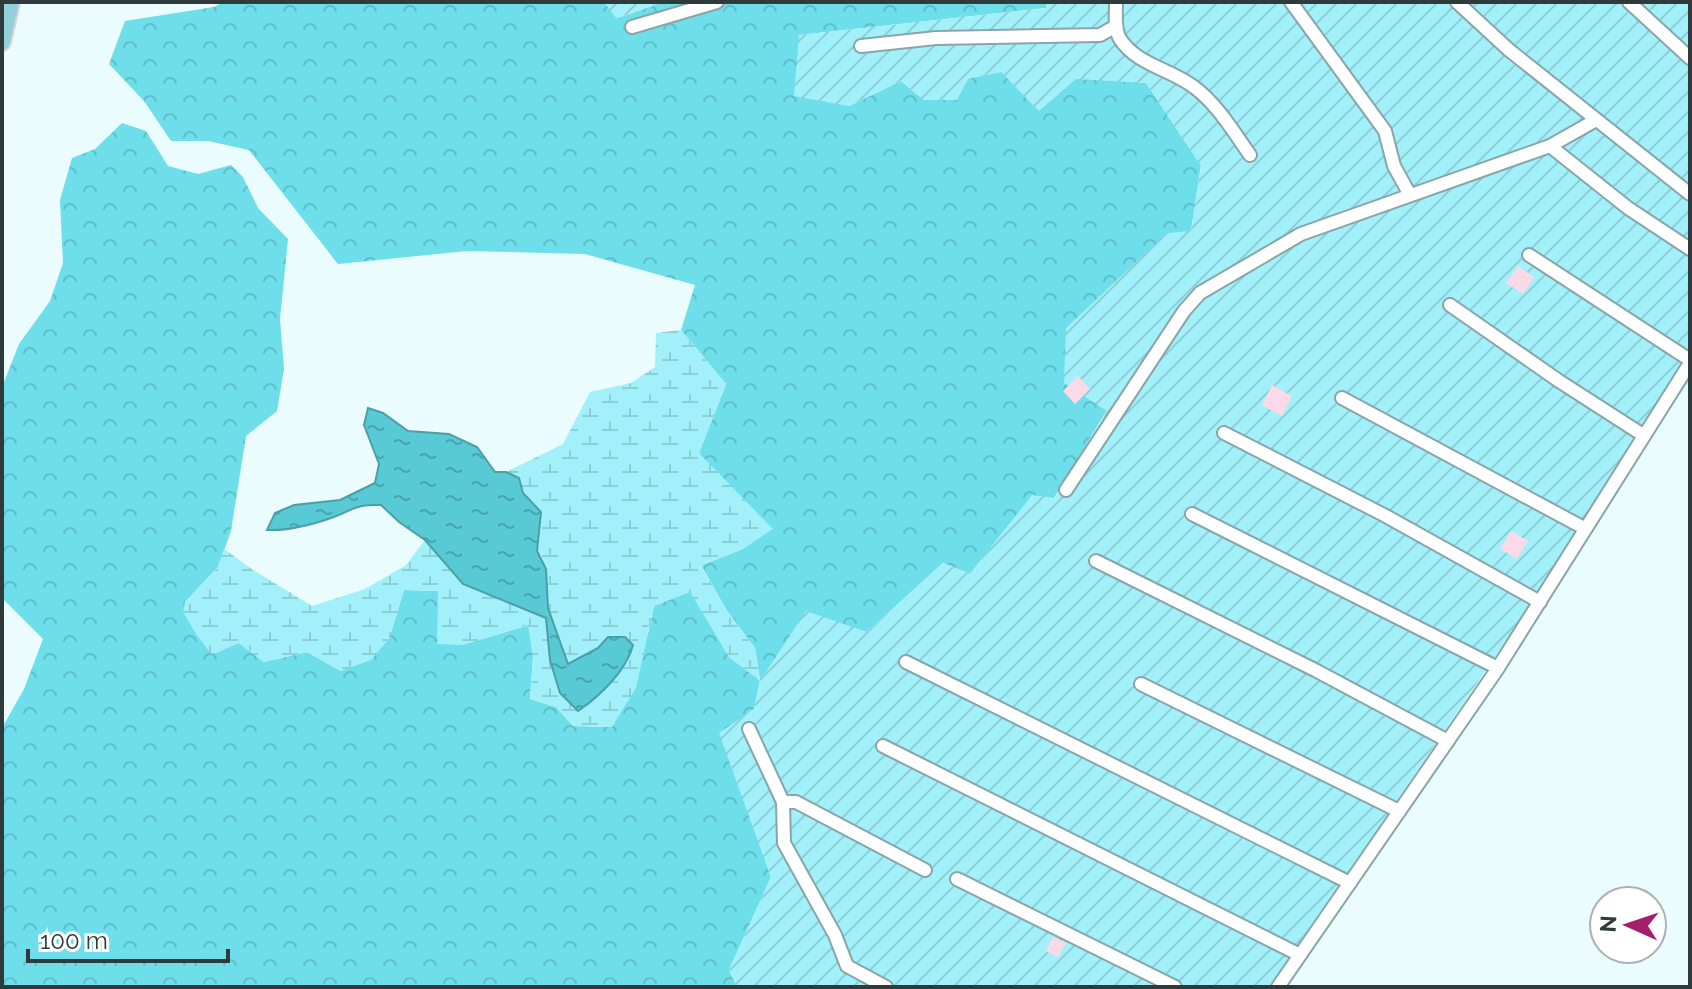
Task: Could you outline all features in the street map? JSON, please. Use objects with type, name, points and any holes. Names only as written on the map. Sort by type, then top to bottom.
[{"type":"main road","points":[[2,42],[11,2]]},
{"type":"street","points":[[632,27],[717,2]]},
{"type":"street","points":[[1116,2],[1116,26],[1120,39],[1140,58],[1194,86],[1222,115],[1250,155]]},
{"type":"street","points":[[1291,2],[1385,131],[1394,166],[1410,195]]},
{"type":"street","points":[[1457,2],[1509,50],[1690,194]]},
{"type":"street","points":[[1629,2],[1690,58]]},
{"type":"street","points":[[861,46],[936,38],[1100,35],[1116,26]]},
{"type":"street","points":[[1066,490],[1184,311],[1200,293],[1301,234],[1550,146],[1596,120]]},
{"type":"street","points":[[1550,146],[1628,208],[1690,249]]},
{"type":"street","points":[[1278,987],[1498,668],[1690,362],[1529,255]]},
{"type":"street","points":[[1450,305],[1643,435]]},
{"type":"street","points":[[1342,398],[1584,528]]},
{"type":"street","points":[[1224,433],[1384,515],[1540,602]]},
{"type":"street","points":[[1192,514],[1498,668]]},
{"type":"street","points":[[1096,561],[1315,670],[1448,741]]},
{"type":"street","points":[[906,662],[1350,883]]},
{"type":"street","points":[[1141,684],[1399,811]]},
{"type":"street","points":[[749,729],[783,802],[784,843],[835,935],[847,966],[886,987]]},
{"type":"street","points":[[883,746],[1300,955]]},
{"type":"street","points":[[783,802],[796,802],[925,870]]},
{"type":"street","points":[[957,879],[1175,987]]},
{"type":"green space","points":[[223,2],[604,2],[617,18],[664,2],[1047,2],[1046,8],[800,35],[849,106],[901,81],[924,100],[968,78],[1001,72],[1146,83],[1201,165],[1191,231],[1107,410],[1054,498],[1032,496],[970,574],[943,563],[867,632],[760,681],[754,709],[720,733],[771,877],[729,970],[737,987],[2,987],[2,728],[24,689],[43,639],[2,598],[2,387],[19,344],[50,301],[63,263],[60,200],[72,158],[95,149],[122,123],[146,131],[168,166],[198,174],[231,165],[243,177],[258,208],[288,239],[280,319],[284,369],[277,411],[246,436],[231,531],[218,567],[185,602],[264,662],[307,652],[341,671],[389,639],[404,590],[439,591],[462,645],[529,625],[533,657],[530,699],[556,707],[573,726],[612,727],[648,634],[654,606],[691,591],[729,657],[760,680],[755,648],[727,611],[701,565],[743,549],[699,453],[726,384],[681,330],[695,285],[585,254],[467,251],[338,264],[249,150],[208,141],[171,141],[144,101],[109,64],[125,21],[214,7]]},
{"type":"green space","points":[[604,2],[664,2],[616,18]]},
{"type":"green space","points":[[1047,2],[1690,2],[1690,381],[1664,410],[1269,987],[737,987],[729,970],[771,877],[719,733],[754,709],[760,681],[806,611],[867,632],[943,563],[970,574],[1032,495],[1055,498],[1107,411],[1064,383],[1066,328],[1167,233],[1191,231],[1201,166],[1146,83],[1076,79],[1039,111],[1001,72],[968,79],[957,100],[924,100],[901,81],[849,106],[794,96],[799,35],[1046,8]]},
{"type":"green space","points":[[681,330],[726,384],[699,453],[773,529],[743,549],[701,566],[727,611],[755,648],[760,681],[729,657],[690,592],[654,606],[636,688],[612,727],[573,726],[556,707],[530,699],[533,657],[528,625],[462,645],[437,644],[438,591],[404,590],[389,639],[371,660],[341,671],[307,652],[264,662],[239,643],[212,655],[196,634],[183,612],[185,602],[218,567],[224,549],[312,606],[365,589],[406,565],[425,540],[463,584],[546,618],[550,660],[579,711],[629,661],[598,648],[568,665],[548,608],[546,569],[537,551],[541,512],[523,493],[519,478],[506,472],[563,444],[590,392],[631,383],[655,367],[656,333]]},
{"type":"water","points":[[368,408],[383,413],[408,431],[449,434],[477,447],[495,472],[506,472],[519,478],[523,493],[541,512],[537,551],[546,569],[548,608],[568,664],[598,648],[608,637],[625,637],[633,645],[625,664],[612,682],[578,711],[560,693],[550,660],[546,618],[463,584],[425,540],[381,505],[359,507],[299,527],[267,530],[275,513],[294,505],[340,500],[375,483],[379,464],[364,425]]},
{"type":"building","points":[[1518,266],[1534,277],[1523,294],[1506,283]]},
{"type":"building","points":[[1078,376],[1090,389],[1075,404],[1063,391]]},
{"type":"building","points":[[1272,385],[1292,396],[1282,416],[1262,405]]},
{"type":"building","points":[[1511,531],[1528,541],[1517,559],[1500,549]]},
{"type":"building","points":[[1053,937],[1066,943],[1058,957],[1046,951]]}]
